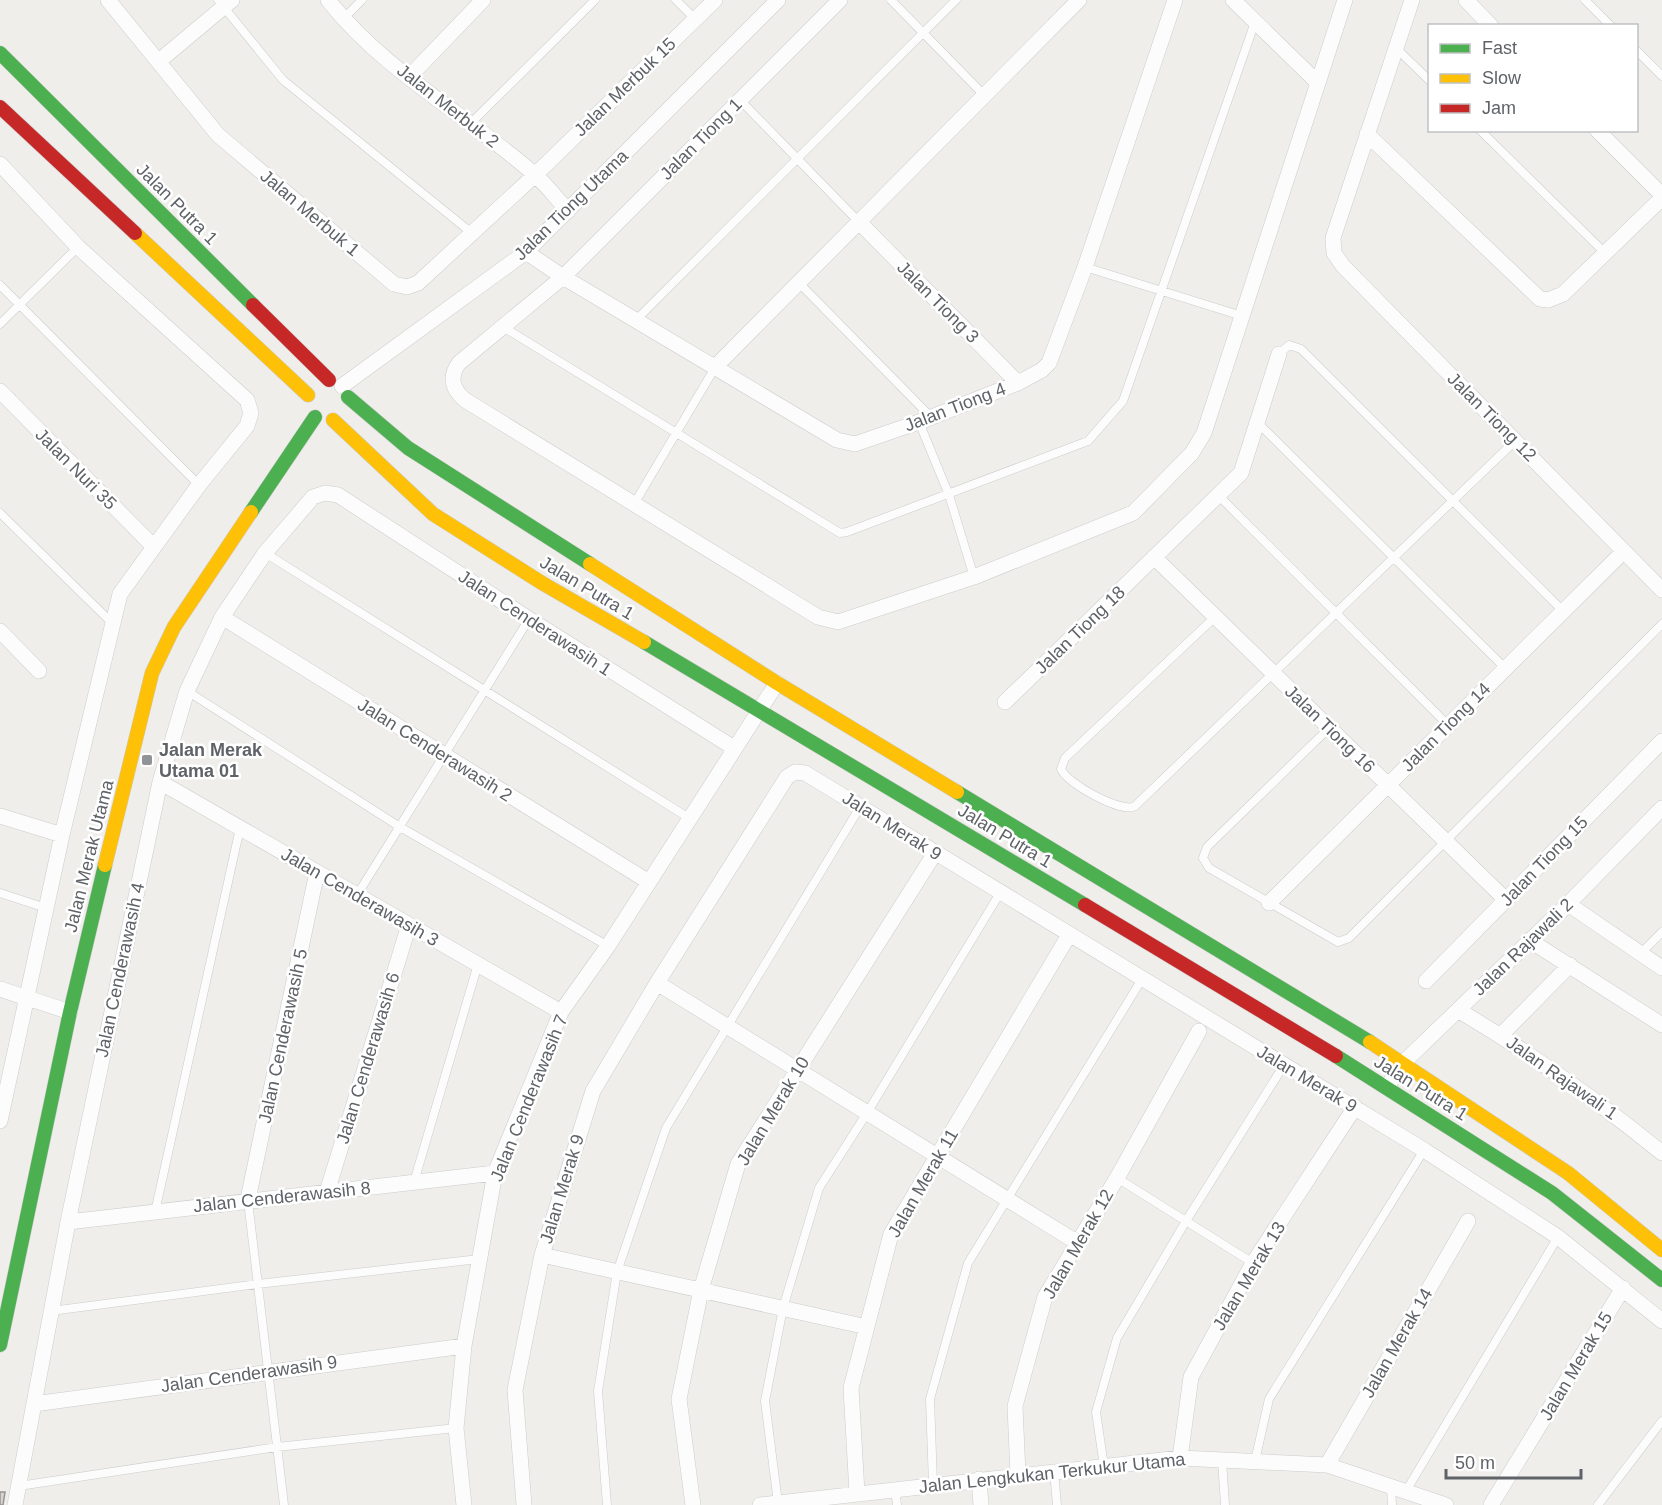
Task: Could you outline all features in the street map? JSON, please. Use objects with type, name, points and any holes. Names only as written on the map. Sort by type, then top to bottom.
[{"type":"main road","name":"Jalan Putra 1","points":[[0,53],[340,387],[408,448],[777,683],[1404,1062],[1568,1173],[1662,1250]]},
{"type":"main road","points":[[0,107],[308,395]]},
{"type":"main road","points":[[319,381],[340,387],[347,407],[342,416],[333,420],[315,417],[308,403],[308,395],[319,381]]},
{"type":"main road","name":"Jalan Merak Utama","points":[[0,1343],[70,1012],[152,673],[174,627],[315,417]]},
{"type":"main road","name":"Jalan Putra 1","points":[[333,420],[433,514],[542,583],[761,710],[1387,1087],[1552,1193],[1662,1280]]},
{"type":"street","name":"Jalan Merbuk 1","points":[[108,0],[219,135],[394,284],[408,287],[418,283],[535,175]]},
{"type":"street","name":"Jalan Merbuk 2","points":[[328,0],[343,19],[409,77],[535,175],[568,211]]},
{"type":"street","points":[[409,77],[483,0]]},
{"type":"street","name":"Jalan Merbuk 15","points":[[535,175],[715,0]]},
{"type":"street","name":"Jalan Tiong Utama","points":[[340,387],[526,252],[778,0]]},
{"type":"street","name":"Jalan Tiong 1","points":[[634,504],[457,393],[452,382],[453,371],[459,363],[563,277],[840,0]]},
{"type":"street","points":[[716,366],[1079,0]]},
{"type":"street","name":"Jalan Tiong 4","points":[[526,252],[563,277],[846,444],[864,442],[925,420],[1018,383],[1042,370],[1049,363],[1085,267],[1175,0]]},
{"type":"street","points":[[1233,0],[1318,83]]},
{"type":"street","points":[[634,504],[828,621],[849,620],[974,577],[1133,513],[1199,444],[1345,0]]},
{"type":"street","points":[[1412,0],[1367,134],[1540,299],[1548,300],[1563,294],[1662,196],[1599,132]]},
{"type":"street","points":[[1466,0],[1489,24]]},
{"type":"street","points":[[159,61],[225,2]]},
{"type":"street","name":"Jalan Tiong 12","points":[[1367,134],[1333,238],[1334,253],[1343,266],[1662,590]]},
{"type":"street","points":[[0,164],[78,247],[247,399],[251,413],[247,426],[199,485],[120,594],[26,997],[4,1077],[0,1121]]},
{"type":"street","name":"Jalan Tiong 3","points":[[859,222],[1018,383]]},
{"type":"street","name":"Jalan Tiong 18","points":[[1005,702],[1241,473],[1279,354]]},
{"type":"street","name":"Jalan Nuri 35","points":[[0,391],[153,546]]},
{"type":"street","name":"Jalan Cenderawasih 4","points":[[15,1505],[68,1222],[160,782],[187,691],[222,617],[265,553],[313,497],[325,493],[338,495]]},
{"type":"street","name":"Jalan Cenderawasih 1","points":[[338,495],[734,748]]},
{"type":"street","name":"Jalan Tiong 14","points":[[1269,903],[1623,552]]},
{"type":"street","name":"Jalan Tiong 16","points":[[1154,557],[1506,900]]},
{"type":"street","name":"Jalan Cenderawasih 2","points":[[222,617],[649,882]]},
{"type":"street","points":[[0,631],[39,671]]},
{"type":"street","name":"Jalan Cenderawasih 7","points":[[464,1505],[456,1428],[464,1346],[495,1173],[561,1012],[608,946],[777,683]]},
{"type":"street","name":"Jalan Tiong 15","points":[[1426,981],[1662,741]]},
{"type":"street","name":"Jalan Merak 9","points":[[524,1505],[515,1390],[542,1255],[593,1091],[657,983],[790,774],[795,771],[805,773],[1424,1150],[1558,1237],[1662,1321]]},
{"type":"street","name":"Jalan Cenderawasih 3","points":[[160,782],[561,1012]]},
{"type":"street","name":"Jalan Rajawali 2","points":[[1387,1087],[1404,1062],[1529,939],[1568,904],[1662,808]]},
{"type":"street","points":[[0,816],[62,836]]},
{"type":"street","name":"Jalan Merak 10","points":[[693,1505],[680,1400],[701,1290],[738,1164],[935,853]]},
{"type":"street","name":"Jalan Cenderawasih 5","points":[[248,1199],[317,872]]},
{"type":"street","points":[[1568,904],[1662,968]]},
{"type":"street","name":"Jalan Cenderawasih 6","points":[[327,1192],[409,925]]},
{"type":"street","name":"Jalan Merak 11","points":[[857,1493],[850,1388],[891,1234],[1069,935]]},
{"type":"street","points":[[1529,939],[1662,1025]]},
{"type":"street","points":[[1501,1035],[1569,965]]},
{"type":"street","points":[[657,983],[1078,1243]]},
{"type":"street","points":[[0,989],[70,1012]]},
{"type":"street","name":"Jalan Rajawali 1","points":[[1458,1010],[1501,1035],[1625,1123],[1662,1153]]},
{"type":"street","name":"Jalan Merak 12","points":[[1018,1475],[1015,1406],[1045,1297],[1117,1178],[1199,1031]]},
{"type":"street","name":"Jalan Merak 13","points":[[1180,1458],[1191,1377],[1253,1263],[1355,1107]]},
{"type":"street","name":"Jalan Cenderawasih 8","points":[[68,1222],[248,1199],[495,1173]]},
{"type":"street","name":"Jalan Merak 14","points":[[1327,1465],[1468,1221]]},
{"type":"street","points":[[542,1255],[867,1327]]},
{"type":"street","name":"Jalan Merak 15","points":[[1491,1505],[1623,1288]]},
{"type":"street","name":"Jalan Cenderawasih 9","points":[[34,1404],[464,1346]]},
{"type":"street","name":"Jalan Lengkukan Terkukur Utama","points":[[760,1505],[1180,1458],[1327,1465],[1446,1505]]},
{"type":"street","points":[[979,1479],[981,1505]]},
{"type":"lane","points":[[343,19],[362,0]]},
{"type":"lane","points":[[470,124],[595,0]]},
{"type":"lane","points":[[676,0],[695,20]]},
{"type":"lane","points":[[891,0],[984,95]]},
{"type":"lane","points":[[636,320],[956,0]]},
{"type":"lane","points":[[1585,0],[1609,24]]},
{"type":"lane","points":[[225,2],[283,80],[473,234]]},
{"type":"lane","points":[[503,327],[840,533],[949,495],[1088,441],[1123,402],[1255,21]]},
{"type":"lane","points":[[1396,48],[1428,79]]},
{"type":"lane","points":[[1638,53],[1662,76]]},
{"type":"lane","points":[[740,100],[859,222]]},
{"type":"lane","points":[[1482,132],[1605,254]]},
{"type":"lane","points":[[0,324],[78,247]]},
{"type":"lane","points":[[1085,267],[1242,316]]},
{"type":"lane","points":[[799,283],[925,420],[974,577]]},
{"type":"lane","points":[[0,285],[199,485]]},
{"type":"lane","points":[[1279,354],[1289,345],[1301,348],[1563,611]]},
{"type":"lane","points":[[634,504],[716,366]]},
{"type":"lane","points":[[1258,423],[1505,668]]},
{"type":"lane","points":[[1215,617],[1065,758],[1060,769],[1063,775],[1119,808],[1131,809],[1515,441]]},
{"type":"lane","points":[[1218,495],[1448,725]]},
{"type":"lane","points":[[0,513],[112,623]]},
{"type":"lane","points":[[265,553],[689,818]]},
{"type":"lane","points":[[357,895],[529,619]]},
{"type":"lane","points":[[1329,728],[1204,852],[1203,858],[1209,868],[1333,940],[1344,941],[1662,624]]},
{"type":"lane","points":[[187,691],[400,827],[608,946]]},
{"type":"lane","points":[[607,1505],[597,1391],[617,1272],[666,1128],[860,807]]},
{"type":"lane","points":[[155,1212],[240,828]]},
{"type":"lane","points":[[0,893],[46,908]]},
{"type":"lane","points":[[778,1503],[765,1401],[783,1308],[819,1188],[1000,893]]},
{"type":"lane","points":[[1640,954],[1662,932]]},
{"type":"lane","points":[[414,1182],[478,964]]},
{"type":"lane","points":[[933,1484],[930,1399],[968,1263],[1009,1200],[1142,979]]},
{"type":"lane","points":[[1104,1466],[1096,1412],[1117,1338],[1186,1221],[1284,1065]]},
{"type":"lane","points":[[1255,1461],[1269,1399],[1424,1150]]},
{"type":"lane","points":[[1117,1178],[1253,1263]]},
{"type":"lane","points":[[248,1199],[284,1505]]},
{"type":"lane","points":[[1392,1505],[1398,1489],[1558,1237]]},
{"type":"lane","points":[[51,1311],[258,1284],[479,1259]]},
{"type":"lane","points":[[1598,1505],[1662,1421]]},
{"type":"lane","points":[[19,1486],[278,1448],[456,1428]]},
{"type":"lane","points":[[1222,1460],[1225,1505]]},
{"type":"lane","points":[[1054,1471],[1057,1505]]},
{"type":"lane","points":[[896,1488],[897,1505]]},
{"type":"building","points":[[0,1492],[5,1492],[3,1505],[0,1505]]},
{"type":"traffic: fast","points":[[0,53],[253,305]]},
{"type":"traffic: fast","points":[[348,397],[408,448],[590,564]]},
{"type":"traffic: fast","points":[[251,512],[315,417]]},
{"type":"traffic: fast","points":[[644,642],[1085,905]]},
{"type":"traffic: fast","points":[[957,792],[1370,1042]]},
{"type":"traffic: fast","points":[[0,1345],[70,1012],[105,865]]},
{"type":"traffic: fast","points":[[1336,1056],[1552,1193],[1662,1280]]},
{"type":"traffic: slow","points":[[135,233],[308,395]]},
{"type":"traffic: slow","points":[[333,420],[433,514],[542,583],[644,642]]},
{"type":"traffic: slow","points":[[105,865],[152,673],[174,627],[251,512]]},
{"type":"traffic: slow","points":[[590,564],[777,683],[957,792]]},
{"type":"traffic: slow","points":[[1370,1042],[1568,1173],[1662,1250]]},
{"type":"traffic: jam","points":[[0,107],[135,233]]},
{"type":"traffic: jam","points":[[253,305],[329,380]]},
{"type":"traffic: jam","points":[[1085,905],[1336,1056]]},
{"type":"place","name":"Jalan Merak Utama 01","points":[[147,760]]}]
